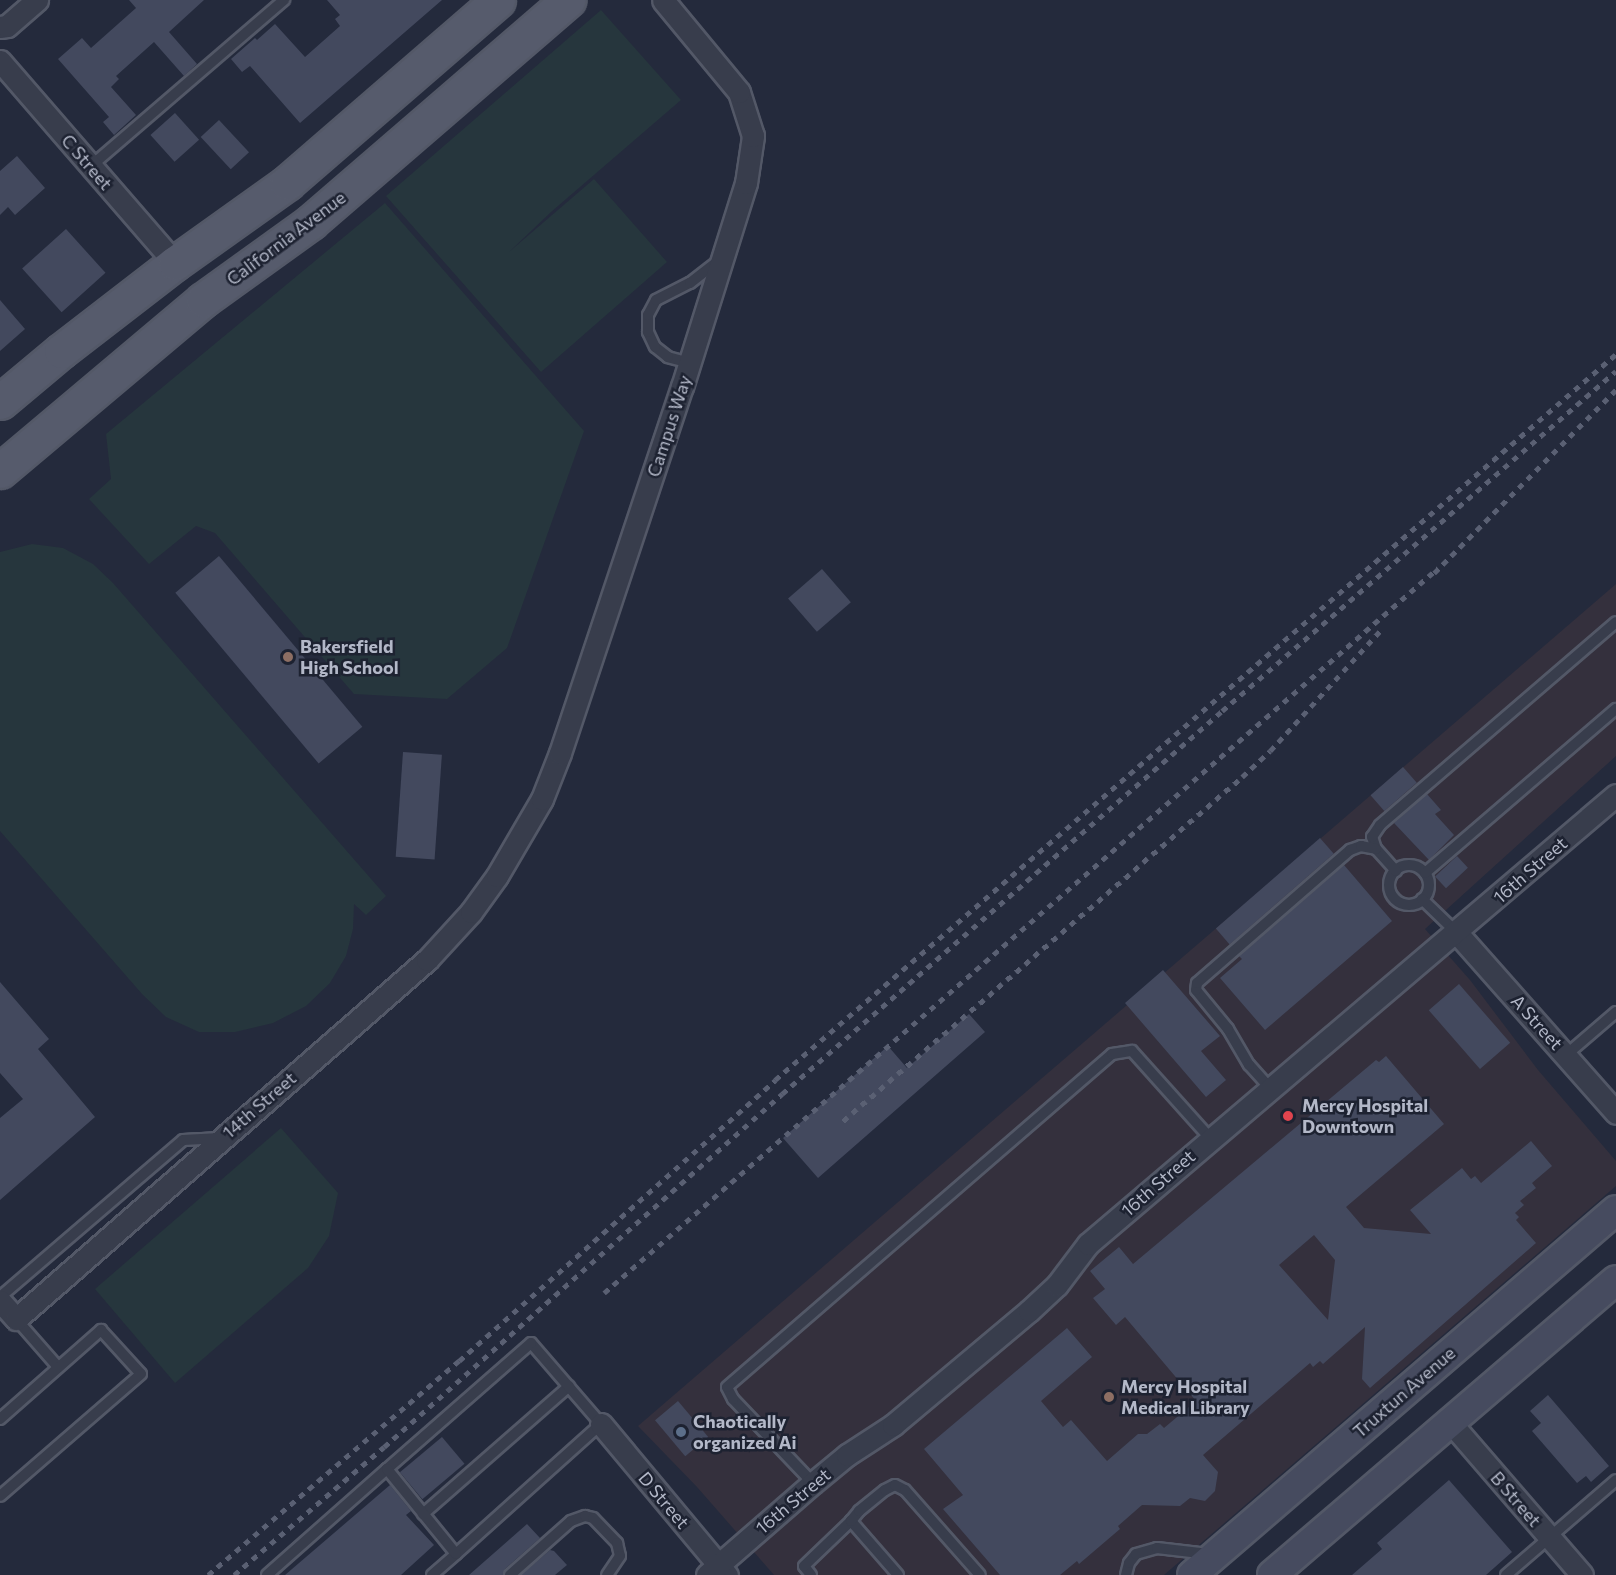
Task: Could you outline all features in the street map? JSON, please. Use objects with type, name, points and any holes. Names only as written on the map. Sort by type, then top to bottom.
[{"type":"main road","points":[[0,402],[61,351],[175,263],[287,183],[498,0]]},
{"type":"main road","name":"California Avenue","points":[[0,471],[203,300],[311,222],[568,0]]},
{"type":"main road","name":"Truxtun Avenue","points":[[1192,1575],[1215,1565],[1616,1210]]},
{"type":"main road","points":[[1272,1575],[1616,1280]]},
{"type":"street","points":[[0,27],[7,26],[37,0]]},
{"type":"street","name":"Campus Way","points":[[506,863],[542,799],[560,753],[690,363],[746,183],[753,136],[739,92],[663,0]]},
{"type":"street","name":"C Street","points":[[0,61],[175,263]]},
{"type":"street","name":"16th Street","points":[[717,1572],[813,1483],[847,1455],[893,1425],[1029,1311],[1057,1285],[1088,1244],[1210,1137],[1457,933],[1616,795]]},
{"type":"street","name":"14th Street","points":[[16,1319],[427,960],[471,912],[506,863]]},
{"type":"street","name":"A Street","points":[[1457,933],[1616,1113]]},
{"type":"street","points":[[0,1299],[16,1319]]},
{"type":"street","name":"B Street","points":[[1450,1422],[1582,1575]]},
{"type":"street","name":"D Street","points":[[601,1424],[717,1572]]},
{"type":"lane","points":[[91,166],[284,0]]},
{"type":"lane","points":[[690,363],[668,357],[655,347],[648,332],[648,315],[656,300],[690,283],[725,255]]},
{"type":"lane","points":[[1396,871],[1376,849],[1372,837],[1380,825],[1616,622]]},
{"type":"lane","points":[[1425,873],[1616,709]]},
{"type":"lane","points":[[1270,1088],[1249,1065],[1228,1029],[1196,990],[1197,983],[1350,850],[1360,846],[1376,849]]},
{"type":"lane","points":[[1409,865],[1425,873],[1429,885],[1422,899],[1406,904],[1394,897],[1389,885],[1396,871],[1409,865]]},
{"type":"lane","points":[[1422,899],[1457,933]]},
{"type":"lane","points":[[1566,1055],[1616,1012]]},
{"type":"lane","points":[[813,1483],[734,1399],[727,1387],[745,1371],[1112,1054],[1132,1051],[1210,1137]]},
{"type":"lane","points":[[0,1299],[183,1140],[221,1138]]},
{"type":"lane","points":[[16,1319],[58,1367]]},
{"type":"lane","points":[[0,1419],[101,1330],[141,1374],[0,1496]]},
{"type":"lane","points":[[267,1575],[531,1343],[601,1424],[432,1575]]},
{"type":"lane","points":[[423,1514],[569,1386]]},
{"type":"lane","points":[[387,1469],[456,1554]]},
{"type":"lane","points":[[1506,1575],[1616,1480]]},
{"type":"lane","points":[[811,1575],[804,1566],[876,1497],[895,1485],[905,1490],[980,1575]]},
{"type":"lane","points":[[510,1575],[571,1521],[585,1516],[593,1518],[617,1544],[620,1556],[607,1575]]},
{"type":"lane","points":[[851,1521],[898,1575]]},
{"type":"lane","points":[[1126,1575],[1129,1563],[1136,1554],[1157,1548],[1215,1565]]},
{"type":"shaded area","points":[[601,10],[681,100],[551,212],[509,252],[594,179],[667,262],[541,372],[386,196]]},
{"type":"shaded area","points":[[385,203],[584,431],[507,648],[447,699],[354,694],[215,533],[196,526],[149,564],[89,499],[111,479],[106,434]]},
{"type":"shaded area","points":[[32,544],[63,548],[93,564],[113,583],[386,896],[366,915],[354,904],[353,929],[346,956],[330,983],[306,1006],[273,1023],[235,1032],[199,1032],[166,1017],[142,994],[0,831],[0,552]]},
{"type":"shaded area","name":"Mercy Hospital Downtown","points":[[1616,584],[1616,756],[1425,929],[1470,980],[1538,1070],[1616,1161],[1616,1186],[1164,1575],[774,1575],[697,1487],[638,1426]]},
{"type":"shaded area","points":[[281,1128],[338,1193],[329,1236],[308,1268],[175,1383],[95,1289]]},
{"type":"building","points":[[129,0],[204,0],[169,32],[197,64],[184,76],[154,42],[116,76],[119,79],[111,87],[136,115],[114,135],[103,122],[109,117],[58,59],[82,38],[91,48],[136,8]]},
{"type":"building","points":[[327,0],[442,0],[300,123],[250,66],[242,72],[231,59],[275,24],[305,57],[340,26],[335,19],[340,15]]},
{"type":"building","points":[[175,113],[199,140],[175,162],[150,135]]},
{"type":"building","points":[[219,120],[249,152],[231,169],[201,137]]},
{"type":"building","points":[[17,156],[45,188],[15,215],[8,207],[0,215],[0,171]]},
{"type":"building","points":[[66,229],[105,273],[62,312],[22,268]]},
{"type":"building","points":[[0,300],[25,329],[0,351]]},
{"type":"building","points":[[219,556],[362,727],[319,763],[175,593]]},
{"type":"building","points":[[822,569],[851,602],[817,632],[788,599]]},
{"type":"building","points":[[403,752],[442,755],[435,859],[396,857]]},
{"type":"building","points":[[1403,767],[1417,783],[1384,811],[1371,795]]},
{"type":"building","points":[[1427,794],[1441,810],[1435,814],[1454,835],[1429,860],[1394,823]]},
{"type":"building","points":[[1320,838],[1334,854],[1230,944],[1216,929]]},
{"type":"building","points":[[1457,856],[1468,868],[1446,888],[1435,876]]},
{"type":"building","points":[[1344,865],[1392,921],[1265,1030],[1220,978],[1242,959],[1239,956]]},
{"type":"building","points":[[1163,970],[1220,1036],[1201,1051],[1226,1080],[1206,1097],[1125,1003]]},
{"type":"building","points":[[0,982],[49,1039],[38,1049],[95,1117],[0,1200],[0,1118],[23,1099],[0,1073]]},
{"type":"building","points":[[1459,984],[1510,1043],[1480,1069],[1429,1010]]},
{"type":"building","points":[[969,1014],[985,1032],[818,1178],[783,1138],[888,1046],[907,1068]]},
{"type":"building","points":[[1386,1056],[1444,1124],[1346,1207],[1364,1228],[1431,1234],[1410,1210],[1462,1168],[1471,1179],[1475,1176],[1481,1183],[1531,1141],[1552,1166],[1532,1183],[1536,1188],[1520,1201],[1524,1205],[1515,1213],[1519,1217],[1516,1220],[1536,1243],[1370,1388],[1362,1379],[1365,1327],[1323,1364],[1320,1361],[1313,1367],[1310,1363],[1203,1455],[1218,1472],[1215,1491],[1205,1501],[1190,1498],[1180,1506],[1142,1505],[1118,1526],[1120,1529],[1079,1564],[1077,1561],[1060,1575],[1000,1575],[943,1509],[963,1495],[924,1449],[1067,1328],[1092,1357],[1041,1401],[1063,1427],[1071,1420],[1107,1461],[1138,1434],[1147,1434],[1160,1424],[1164,1428],[1196,1401],[1125,1317],[1116,1325],[1093,1298],[1105,1289],[1090,1271],[1119,1247],[1133,1264],[1376,1060],[1379,1062]],"holes":[[[1314,1235],[1335,1260],[1328,1320],[1279,1265]]]},
{"type":"building","points":[[1548,1395],[1609,1466],[1591,1482],[1586,1476],[1577,1483],[1532,1431],[1541,1423],[1530,1411]]},
{"type":"building","points":[[678,1401],[708,1437],[685,1456],[655,1420]]},
{"type":"building","points":[[442,1437],[464,1464],[422,1499],[400,1472]]},
{"type":"building","points":[[1449,1480],[1512,1552],[1486,1575],[1352,1575],[1382,1549],[1377,1543]]},
{"type":"building","points":[[390,1485],[411,1511],[406,1515],[434,1545],[401,1575],[285,1575]]},
{"type":"building","points":[[527,1524],[540,1538],[505,1569],[503,1575],[469,1575]]},
{"type":"building","points":[[550,1550],[554,1551],[567,1565],[555,1575],[521,1575]]},
{"type":"railway","points":[[208,1575],[459,1361],[775,1080],[1616,354]]},
{"type":"railway","points":[[234,1575],[384,1447],[782,1094],[1616,371]]},
{"type":"railway","points":[[1434,573],[1616,390]]},
{"type":"railway","points":[[604,1293],[1438,568]]},
{"type":"railway","points":[[843,1121],[1242,777],[1270,751],[1381,630]]},
{"type":"place","name":"Bakersfield High School","points":[[288,657]]},
{"type":"place","name":"Mercy Hospital Downtown","points":[[1288,1116]]},
{"type":"place","name":"Mercy Hospital Medical Library","points":[[1109,1397]]},
{"type":"place","name":"Chaotically organized Ai","points":[[681,1432]]}]
